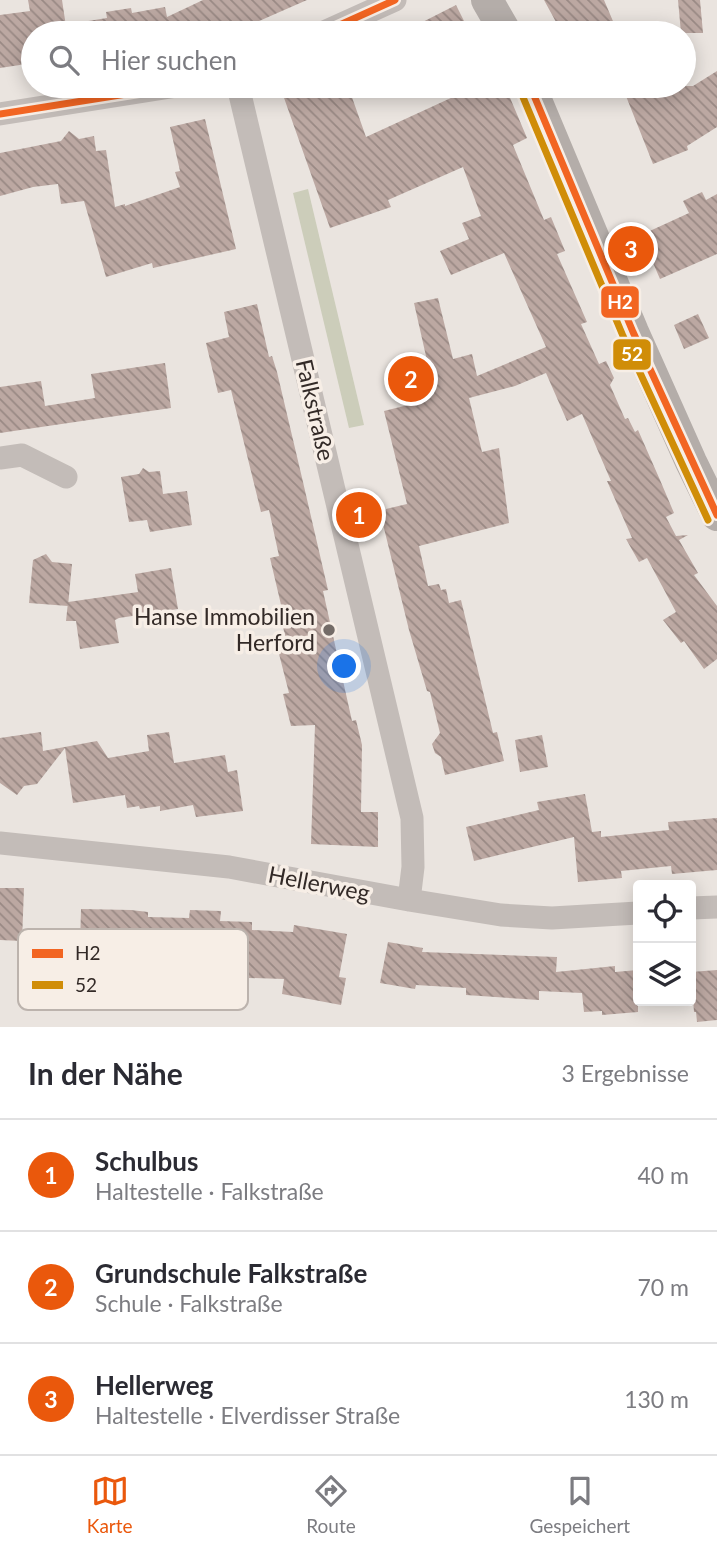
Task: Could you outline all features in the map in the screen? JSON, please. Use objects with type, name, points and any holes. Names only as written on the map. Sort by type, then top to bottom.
[{"type":"main road","points":[[487,0],[499,21]]},
{"type":"main road","points":[[535,98],[639,344],[717,515]]},
{"type":"street","points":[[349,21],[395,0]]},
{"type":"street","points":[[0,114],[101,98]]},
{"type":"street","name":"Falkstraße","points":[[241,98],[412,818],[413,867],[409,901]]},
{"type":"street","points":[[0,457],[22,454],[66,477]]},
{"type":"street","name":"Hellerweg","points":[[0,843],[215,865],[501,915],[552,918],[633,913]]},
{"type":"street","points":[[696,908],[717,907]]},
{"type":"green space","points":[[308,189],[364,425],[349,428],[293,193]]},
{"type":"building","points":[[28,0],[62,0],[65,21],[21,21],[21,65],[0,68],[0,15],[30,11]]},
{"type":"building","points":[[203,0],[307,0],[259,21],[88,21],[107,18],[106,12],[131,8],[132,13],[165,7],[167,17]]},
{"type":"building","points":[[544,0],[604,0],[613,21],[555,21]]},
{"type":"building","points":[[678,0],[700,0],[703,33],[696,33],[696,21],[680,21]]},
{"type":"building","points":[[456,5],[464,21],[425,21]]},
{"type":"building","points":[[717,71],[717,127],[687,146],[688,150],[653,164],[627,98],[696,98],[696,84]]},
{"type":"building","points":[[284,98],[352,98],[366,137],[451,98],[510,98],[527,138],[513,145],[544,220],[551,217],[565,251],[557,254],[587,322],[581,324],[599,364],[606,361],[614,378],[610,385],[625,419],[628,418],[635,432],[638,430],[674,513],[666,517],[676,536],[688,535],[679,540],[698,573],[694,575],[717,606],[717,659],[704,669],[684,641],[681,643],[663,620],[676,612],[647,558],[639,562],[626,539],[632,538],[582,414],[567,421],[546,373],[515,386],[469,398],[482,452],[499,448],[509,523],[419,546],[428,586],[439,584],[441,590],[446,589],[449,603],[461,600],[493,733],[497,732],[504,761],[445,775],[441,757],[435,753],[432,744],[440,733],[430,692],[427,691],[409,630],[381,516],[386,509],[407,504],[384,411],[412,404],[404,371],[428,365],[414,303],[438,298],[453,359],[472,354],[477,376],[546,347],[504,253],[451,275],[440,251],[469,239],[462,223],[481,216],[463,167],[388,200],[391,207],[330,228]]},
{"type":"building","points":[[205,119],[236,249],[153,268],[152,263],[106,277],[84,201],[61,204],[58,184],[33,187],[0,196],[0,153],[61,141],[69,131],[79,139],[94,136],[96,151],[106,150],[115,207],[180,187],[175,172],[180,171],[170,127]]},
{"type":"building","points":[[702,192],[706,200],[717,194],[717,254],[660,279],[641,235],[689,213],[683,201]]},
{"type":"building","points":[[257,304],[269,357],[272,356],[277,372],[328,590],[323,591],[352,721],[356,720],[362,745],[361,812],[378,812],[378,847],[311,844],[315,725],[291,726],[283,694],[289,693],[278,650],[288,647],[283,627],[286,626],[270,558],[279,556],[269,510],[261,512],[231,390],[218,393],[206,343],[229,337],[224,312]]},
{"type":"building","points":[[698,314],[709,338],[684,349],[674,325]]},
{"type":"building","points":[[165,363],[171,408],[0,433],[0,387],[41,381],[45,406],[95,398],[91,374]]},
{"type":"building","points":[[143,468],[149,472],[160,471],[163,494],[187,491],[192,525],[150,532],[147,520],[129,522],[121,477],[139,474]]},
{"type":"building","points":[[46,554],[52,562],[72,564],[68,606],[29,603],[33,560]]},
{"type":"building","points":[[171,568],[178,609],[119,618],[115,620],[119,643],[80,649],[76,621],[66,621],[68,602],[138,592],[135,574]]},
{"type":"building","points":[[41,732],[43,751],[97,741],[108,758],[149,751],[147,735],[169,732],[174,763],[225,755],[228,772],[237,770],[243,811],[196,817],[193,805],[160,811],[160,806],[127,808],[125,795],[73,803],[65,748],[37,784],[24,786],[17,795],[0,783],[0,738]]},
{"type":"building","points":[[542,735],[548,767],[520,772],[515,740]]},
{"type":"building","points":[[585,794],[592,832],[601,831],[601,837],[669,830],[668,822],[717,818],[717,870],[672,874],[671,866],[621,871],[622,878],[578,882],[574,837],[474,861],[466,827],[539,810],[537,802]]},
{"type":"building","points":[[0,888],[24,888],[22,929],[18,929],[18,941],[0,940]]},
{"type":"building","points":[[81,909],[131,910],[148,912],[148,917],[189,918],[190,910],[221,911],[220,921],[252,922],[252,930],[293,932],[294,925],[347,934],[339,977],[346,978],[341,1005],[282,994],[284,979],[248,978],[248,929],[80,929]]},
{"type":"building","points":[[388,942],[423,948],[422,952],[557,957],[556,972],[615,966],[615,972],[633,970],[633,1006],[638,1006],[638,1012],[602,1015],[602,1011],[584,1012],[582,993],[539,991],[539,1000],[466,995],[466,988],[416,985],[415,989],[380,983]]},
{"type":"building","points":[[717,970],[717,1020],[697,1022],[694,1006],[696,1006],[696,972]]},
{"type":"transit line","name":"H2","points":[[349,21],[395,0]]},
{"type":"transit line","name":"H2","points":[[0,114],[101,98]]},
{"type":"transit line","name":"52","points":[[523,98],[623,336],[708,520]]},
{"type":"transit line","name":"H2","points":[[535,98],[633,332],[717,515]]},
{"type":"place","name":"Hellerweg","points":[[631,249]]},
{"type":"place","name":"Grundschule Falkstraße","points":[[411,379]]},
{"type":"place","name":"Schulbus","points":[[359,515]]},
{"type":"place","name":"Hanse Immobilien Herford","points":[[329,630]]}]
